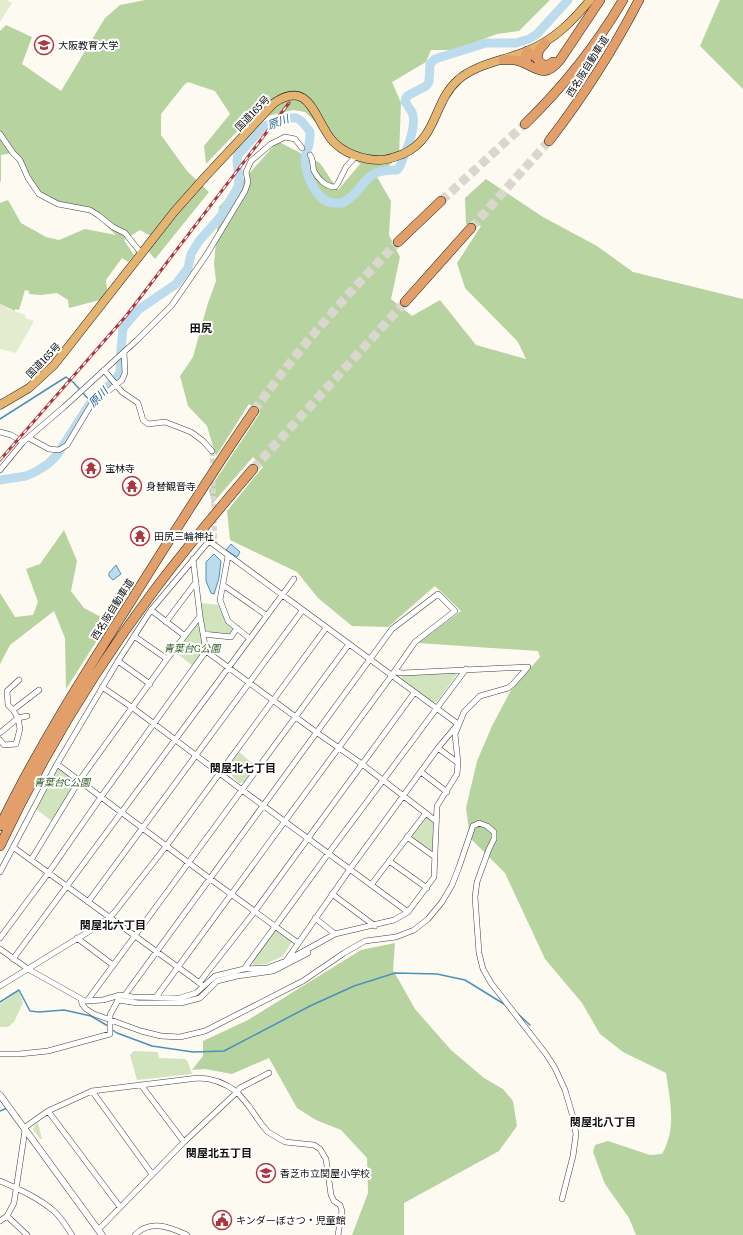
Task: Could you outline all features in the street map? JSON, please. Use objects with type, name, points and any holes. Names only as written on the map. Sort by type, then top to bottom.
[{"type":"highway","name":"国道165号","points":[[0,405],[29,388],[54,365],[141,253],[205,177],[274,103],[283,97],[296,95],[304,99],[311,106],[332,140],[346,152],[356,156],[379,160],[392,159],[417,145],[428,133],[454,83],[466,72],[503,60],[545,43],[570,23],[590,0]]},
{"type":"highway","points":[[528,65],[525,57],[527,51],[543,65],[550,64],[554,61],[566,47],[598,0]]},
{"type":"highway","points":[[503,60],[516,60],[542,71],[553,68],[560,60],[598,0]]},
{"type":"highway","name":"西名阪自動車道","points":[[525,124],[573,73],[604,30],[623,0]]},
{"type":"highway","name":"西名阪自動車道","points":[[548,141],[592,82],[639,0]]},
{"type":"highway","points":[[536,58],[539,50],[545,43]]},
{"type":"highway","points":[[398,242],[441,201]]},
{"type":"highway","points":[[405,302],[471,228]]},
{"type":"highway","name":"西名阪自動車道","points":[[0,826],[40,751],[96,655],[204,485],[254,411]]},
{"type":"highway","points":[[0,846],[51,748],[115,645],[179,558],[253,469]]},
{"type":"street","points":[[0,134],[13,153],[20,160],[28,178],[39,194],[58,204],[90,210],[112,227],[125,233],[141,253]]},
{"type":"street","points":[[0,470],[23,442],[49,421],[124,352],[172,305],[192,277],[245,191],[248,182],[246,172],[251,161],[271,144],[285,137],[295,139],[302,148]]},
{"type":"street","points":[[310,155],[313,159],[314,170],[319,178],[330,187],[334,187],[338,183],[346,167],[356,156]]},
{"type":"street","points":[[29,438],[49,450],[59,450],[68,445],[91,405],[122,380],[125,373],[124,352]]},
{"type":"street","points":[[104,370],[122,392],[138,403],[143,420],[148,424],[165,422],[191,432],[204,441],[212,451]]},
{"type":"street","points":[[0,432],[11,435],[23,442]]},
{"type":"street","points":[[0,872],[57,764],[118,661],[151,610],[209,541],[370,660],[394,674],[414,693],[458,724]]},
{"type":"street","points":[[228,556],[220,600],[228,621],[249,638]]},
{"type":"street","points":[[193,559],[206,651],[295,717],[362,764],[436,821]]},
{"type":"street","points":[[13,959],[281,594],[294,579]]},
{"type":"street","points":[[166,622],[196,582]]},
{"type":"street","points":[[223,585],[266,615]]},
{"type":"street","points":[[125,995],[392,629],[438,594],[455,610],[415,642],[394,674],[156,997]]},
{"type":"street","points":[[151,610],[185,636]]},
{"type":"street","points":[[88,902],[250,683],[302,610]]},
{"type":"street","points":[[31,860],[79,781],[200,616]]},
{"type":"street","points":[[203,634],[231,637],[237,628]]},
{"type":"street","points":[[0,986],[110,918],[167,845],[326,628]]},
{"type":"street","points":[[134,636],[167,659]]},
{"type":"street","points":[[349,644],[135,936],[82,1004],[86,1009],[110,1022],[160,1036],[180,1037],[195,1035],[206,1031],[303,982],[344,953],[365,941],[396,937],[414,930],[428,919],[442,902],[452,885],[473,826],[479,823],[487,826],[494,832],[494,839],[477,882],[475,897],[479,953],[483,969],[491,983],[555,1068],[565,1090],[576,1134],[573,1156],[562,1199]]},
{"type":"street","points":[[0,938],[49,872],[206,651]]},
{"type":"street","points":[[118,661],[150,684]]},
{"type":"street","points":[[0,949],[28,969],[84,1000],[103,1000],[120,994],[133,997],[180,998],[196,993],[215,976],[244,969],[267,968],[286,961],[335,934],[375,926],[394,920],[408,912],[434,877],[437,806],[457,774],[458,763],[454,734],[458,724],[464,712],[473,701],[480,696],[508,688],[528,667],[466,669],[394,674]]},
{"type":"street","points":[[244,969],[466,669]]},
{"type":"street","points":[[0,740],[4,745],[16,744],[20,729],[18,718],[8,705],[7,691],[19,680]]},
{"type":"street","points":[[102,687],[133,708],[263,806],[408,912]]},
{"type":"street","points":[[13,710],[39,690]]},
{"type":"street","points":[[199,982],[255,911],[414,693]]},
{"type":"street","points":[[0,733],[18,718],[27,716]]},
{"type":"street","points":[[286,961],[350,869],[438,748],[458,724]]},
{"type":"street","points":[[438,748],[458,763]]},
{"type":"street","points":[[57,764],[167,845],[188,863],[298,943]]},
{"type":"street","points":[[421,772],[447,792]]},
{"type":"street","points":[[371,885],[426,813]]},
{"type":"street","points":[[407,837],[435,857]]},
{"type":"street","points":[[13,847],[204,987]]},
{"type":"street","points":[[389,861],[427,888]]},
{"type":"street","points":[[332,894],[375,926]]},
{"type":"street","points":[[315,918],[335,934]]},
{"type":"street","points":[[78,938],[113,965]]},
{"type":"street","points":[[0,1054],[48,1051],[110,1034],[110,1015],[118,1000],[138,1003],[181,1003],[200,998],[217,981],[273,971],[308,953]]},
{"type":"street","points":[[0,1095],[100,1232],[120,1207],[152,1174],[240,1088],[269,1073]]},
{"type":"street","points":[[0,1222],[6,1216],[14,1203],[25,1129],[48,1111],[92,1091],[205,1078],[222,1082],[237,1092],[268,1132],[285,1142],[314,1145],[320,1149],[326,1159],[331,1195],[334,1201],[340,1205],[342,1211],[338,1235]]},
{"type":"street","points":[[141,1085],[184,1142]]},
{"type":"street","points":[[92,1091],[152,1174]]},
{"type":"street","points":[[48,1111],[120,1207]]},
{"type":"street","points":[[0,1181],[45,1204],[56,1214],[72,1235]]},
{"type":"street","points":[[6,1216],[27,1235]]},
{"type":"street","points":[[134,1235],[148,1227],[162,1225],[187,1235]]},
{"type":"green space","points":[[0,0],[7,0],[12,3],[0,22]]},
{"type":"green space","points":[[145,0],[550,0],[519,31],[497,34],[454,50],[431,50],[426,62],[392,82],[401,103],[399,156],[377,177],[391,201],[389,235],[400,257],[391,299],[412,316],[440,300],[476,345],[526,359],[518,342],[465,288],[457,263],[481,226],[466,224],[465,198],[486,179],[543,217],[597,246],[633,272],[743,299],[743,1235],[636,1235],[629,1218],[605,1184],[593,1152],[595,1145],[608,1141],[650,1155],[662,1154],[670,1134],[671,1124],[666,1073],[623,1052],[600,1034],[582,1003],[545,959],[505,873],[470,838],[466,808],[477,761],[492,726],[511,690],[540,657],[538,651],[418,643],[461,611],[435,586],[388,627],[352,626],[318,598],[297,572],[230,540],[227,511],[263,467],[253,457],[212,504],[209,490],[260,413],[249,404],[216,456],[207,426],[188,406],[180,376],[193,357],[207,306],[216,281],[214,264],[219,207],[279,140],[281,143],[320,163],[338,190],[360,164],[305,112],[293,110],[247,121],[206,164],[204,146],[230,114],[215,91],[188,82],[161,114],[161,135],[187,171],[209,192],[155,259],[149,252],[151,236],[140,230],[124,240],[134,255],[128,262],[122,258],[106,280],[107,291],[100,300],[69,308],[68,300],[57,293],[41,295],[29,294],[29,291],[25,290],[19,310],[15,309],[15,311],[0,304],[0,203],[8,200],[21,223],[46,237],[59,240],[85,229],[116,235],[90,210],[58,204],[39,194],[13,153],[1,155],[0,182],[0,31],[6,25],[32,37],[22,64],[61,91],[105,18],[120,5]]},
{"type":"green space","points":[[720,0],[743,0],[743,89],[700,46]]},
{"type":"green space","points":[[0,304],[8,309],[26,315],[25,318],[34,321],[16,353],[0,349]]},
{"type":"green space","points":[[64,530],[77,561],[71,591],[84,608],[101,617],[124,582],[135,581],[66,689],[65,638],[54,611],[10,645],[0,664],[0,593],[15,617],[33,615],[38,602],[26,569],[40,564]]},
{"type":"green space","points":[[200,603],[220,605],[227,623],[235,628],[230,635],[204,632]]},
{"type":"green space","name":"青葉台G公園","points":[[199,620],[205,650],[193,666],[175,652]]},
{"type":"green space","points":[[456,671],[457,674],[437,702],[432,702],[401,678],[403,674]]},
{"type":"green space","points":[[239,752],[257,767],[246,782],[239,783],[226,769]]},
{"type":"green space","name":"青葉台C公園","points":[[58,767],[76,781],[52,821],[36,809]]},
{"type":"green space","points":[[425,816],[433,821],[433,852],[425,848],[412,837],[411,833]]},
{"type":"green space","points":[[276,928],[292,940],[292,942],[283,956],[266,964],[253,965],[252,961]]},
{"type":"green space","points":[[395,943],[393,970],[415,1009],[451,1050],[484,1078],[503,1089],[513,1101],[517,1126],[499,1151],[404,1203],[404,1235],[352,1235],[368,1193],[367,1158],[341,1130],[316,1120],[297,1108],[269,1058],[232,1074],[205,1069],[192,1070],[203,1056],[203,1041],[248,1020],[361,950]]},
{"type":"green space","points":[[19,991],[23,1003],[14,1022],[8,1027],[0,1027],[0,1004]]},
{"type":"green space","points":[[134,1051],[158,1052],[159,1058],[185,1059],[188,1062],[192,1074],[137,1080],[130,1055]]},
{"type":"green space","points":[[38,1123],[42,1139],[40,1139],[33,1129]]},
{"type":"water","points":[[231,544],[240,552],[237,557],[226,550]]},
{"type":"water","points":[[214,554],[221,561],[219,578],[214,594],[211,593],[206,581],[206,562]]},
{"type":"water","points":[[116,565],[121,574],[113,580],[109,576],[109,573]]},
{"type":"waterway","name":"原川","points":[[0,480],[26,476],[48,464],[57,455],[91,402],[116,379],[120,372],[123,328],[138,310],[176,284],[188,268],[191,254],[199,241],[221,216],[238,187],[238,155],[262,128],[269,124],[288,118],[299,119],[310,132],[305,159],[307,173],[313,187],[317,193],[328,202],[343,203],[352,197],[371,176],[385,171],[397,170],[400,166],[410,139],[413,125],[412,112],[405,101],[407,96],[426,86],[429,82],[430,64],[435,59],[486,43],[516,43],[529,39],[537,34],[568,0]]},
{"type":"waterway","points":[[0,419],[66,377],[73,382],[91,402]]},
{"type":"waterway","points":[[111,1029],[117,1033],[152,1046],[193,1052],[224,1051],[310,1006],[354,986],[395,973],[437,974],[465,980],[504,1004]]},
{"type":"waterway","points":[[0,1002],[19,990],[30,1011],[39,1012],[64,1010],[91,1016],[108,1026]]},
{"type":"waterway","points":[[518,1014],[530,1025]]},
{"type":"waterway","points":[[0,1111],[7,1108]]},
{"type":"tunnel","points":[[441,201],[525,124]]},
{"type":"tunnel","points":[[471,228],[549,141]]},
{"type":"tunnel","points":[[254,411],[287,366],[360,282],[398,242]]},
{"type":"tunnel","points":[[253,469],[405,302]]},
{"type":"tunnel","points":[[212,451],[215,546]]},
{"type":"railway","points":[[0,460],[126,316],[289,103]]},
{"type":"place","name":"大阪教育大学","points":[[44,45]]},
{"type":"place","name":"宝林寺","points":[[91,468]]},
{"type":"place","name":"身替観音寺","points":[[132,486]]},
{"type":"place","name":"田尻三輪神社","points":[[140,536]]},
{"type":"place","name":"香芝市立関屋小学校","points":[[266,1173]]},
{"type":"place","name":"キンダーぼさつ・児童館","points":[[222,1220]]},
{"type":"district","name":"田尻","points":[[201,328]]},
{"type":"district","name":"関屋北七丁目","points":[[243,768]]},
{"type":"district","name":"関屋北六丁目","points":[[113,925]]},
{"type":"district","name":"関屋北八丁目","points":[[603,1122]]},
{"type":"district","name":"関屋北五丁目","points":[[219,1153]]}]
